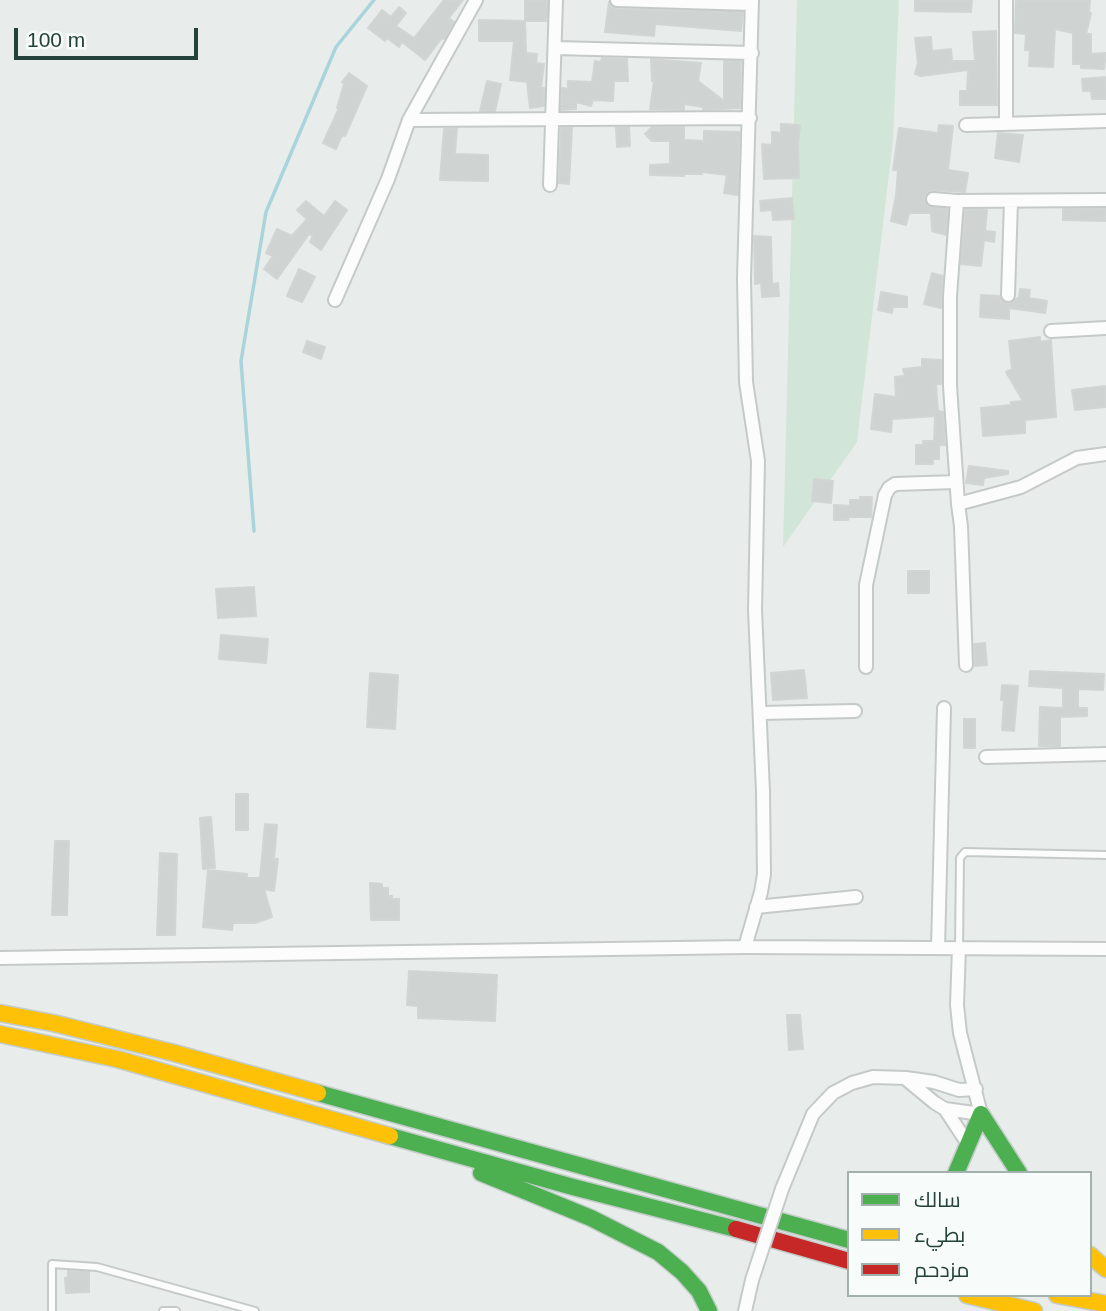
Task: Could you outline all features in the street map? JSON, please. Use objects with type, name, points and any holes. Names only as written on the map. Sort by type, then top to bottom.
[{"type":"highway","points":[[0,1013],[53,1023],[174,1053],[847,1239]]},
{"type":"highway","points":[[0,1034],[117,1059],[388,1136],[847,1260]]},
{"type":"highway","points":[[957,1171],[981,1115]]},
{"type":"highway","points":[[981,1115],[1017,1171]]},
{"type":"highway","points":[[388,1136],[591,1218],[658,1252],[699,1291],[709,1311]]},
{"type":"highway","points":[[1092,1257],[1106,1269]]},
{"type":"highway","points":[[975,1297],[1034,1311]]},
{"type":"highway","points":[[1068,1297],[1106,1304]]},
{"type":"street","points":[[335,300],[388,179],[409,120],[476,0]]},
{"type":"street","points":[[550,185],[556,0]]},
{"type":"street","points":[[617,0],[752,2],[744,278],[746,382],[758,461],[755,610],[764,874],[745,947]]},
{"type":"street","points":[[1006,0],[1006,124]]},
{"type":"street","points":[[555,48],[752,53]]},
{"type":"street","points":[[409,120],[750,118]]},
{"type":"street","points":[[967,125],[1106,121]]},
{"type":"street","points":[[933,199],[1106,200]]},
{"type":"street","points":[[957,201],[949,337],[956,482],[961,526],[966,664]]},
{"type":"street","points":[[1008,295],[1011,201]]},
{"type":"street","points":[[1051,331],[1106,328]]},
{"type":"street","points":[[958,504],[1021,487],[1077,458],[1106,454]]},
{"type":"street","points":[[866,667],[866,585],[885,495],[895,484],[956,482]]},
{"type":"street","points":[[939,948],[944,708]]},
{"type":"street","points":[[760,713],[855,710]]},
{"type":"street","points":[[986,757],[1106,754]]},
{"type":"street","points":[[756,906],[856,897]]},
{"type":"street","points":[[0,958],[745,947],[1106,949]]},
{"type":"street","points":[[906,1078],[945,1109],[981,1115],[960,1033],[957,1005],[959,948]]},
{"type":"street","points":[[745,1311],[752,1280],[782,1189],[807,1128],[822,1102],[852,1083],[873,1077],[934,1082],[959,1090],[976,1089]]},
{"type":"street","points":[[945,1109],[968,1144]]},
{"type":"lane","points":[[959,948],[960,858],[965,852],[1106,855]]},
{"type":"lane","points":[[51,1311],[52,1264],[97,1267],[255,1311]]},
{"type":"lane","points":[[163,1311],[176,1311]]},
{"type":"green space","points":[[797,0],[899,0],[893,141],[857,442],[783,547]]},
{"type":"building","points":[[444,0],[463,0],[449,18],[454,22],[444,39],[442,38],[425,60],[402,42],[399,47],[387,38],[385,41],[368,28],[382,10],[391,17],[399,7],[406,13],[396,26],[414,38]]},
{"type":"building","points":[[525,0],[547,0],[547,21],[525,21]]},
{"type":"building","points":[[915,0],[972,0],[971,12],[915,11]]},
{"type":"building","points":[[1016,0],[1090,0],[1091,13],[1086,34],[1091,34],[1091,54],[1106,53],[1104,69],[1081,68],[1081,64],[1073,64],[1073,33],[1055,29],[1053,67],[1029,66],[1030,50],[1025,50],[1026,34],[1015,33]]},
{"type":"building","points":[[609,2],[617,9],[743,12],[741,31],[655,24],[654,36],[605,32]]},
{"type":"building","points":[[479,20],[525,21],[526,53],[537,54],[536,63],[544,64],[541,88],[544,88],[544,106],[530,108],[527,82],[510,80],[514,41],[479,41]]},
{"type":"building","points":[[996,31],[997,105],[960,105],[960,91],[967,91],[968,70],[921,76],[915,74],[918,63],[915,38],[931,37],[932,51],[951,49],[952,61],[975,61],[973,32]]},
{"type":"building","points":[[602,58],[627,59],[628,81],[614,81],[613,101],[593,100],[591,106],[576,102],[576,109],[561,110],[562,88],[568,89],[568,81],[592,82],[595,61],[601,62]]},
{"type":"building","points":[[651,59],[701,63],[698,81],[724,101],[724,61],[741,61],[740,108],[703,110],[703,107],[684,104],[684,110],[650,109],[654,81]]},
{"type":"building","points":[[349,73],[367,86],[345,136],[342,135],[336,149],[323,143],[339,108],[344,84],[342,82]]},
{"type":"building","points":[[1105,77],[1106,99],[1092,99],[1091,91],[1083,91],[1082,79]]},
{"type":"building","points":[[487,81],[501,84],[495,111],[480,111]]},
{"type":"building","points":[[781,124],[800,125],[799,178],[764,179],[762,144],[772,145],[772,132],[781,133]]},
{"type":"building","points":[[939,125],[953,126],[948,170],[968,173],[965,192],[933,190],[924,198],[929,206],[948,209],[946,235],[932,231],[931,213],[909,213],[906,225],[891,221],[896,195],[898,170],[893,170],[899,128],[938,133]]},
{"type":"building","points":[[629,127],[630,146],[617,147],[616,128]]},
{"type":"building","points":[[652,127],[684,127],[684,140],[704,141],[704,131],[739,132],[738,195],[724,193],[727,175],[702,172],[684,176],[650,175],[650,165],[670,164],[670,141],[652,141],[645,134]]},
{"type":"building","points":[[457,128],[455,154],[488,155],[488,181],[440,180],[444,129]]},
{"type":"building","points":[[561,128],[572,128],[569,184],[559,183]]},
{"type":"building","points":[[998,133],[1023,135],[1019,162],[995,158]]},
{"type":"building","points":[[792,198],[794,219],[773,220],[772,210],[761,211],[760,201]]},
{"type":"building","points":[[306,201],[324,216],[335,201],[347,210],[321,250],[310,242],[313,236],[309,234],[277,279],[264,269],[273,256],[266,253],[277,229],[292,236],[307,219],[297,210]]},
{"type":"building","points":[[1063,209],[1106,209],[1106,221],[1063,220]]},
{"type":"building","points":[[965,210],[987,210],[985,231],[995,232],[994,242],[984,240],[981,266],[961,264]]},
{"type":"building","points":[[754,236],[771,237],[772,284],[778,283],[779,296],[762,297],[761,283],[755,284]]},
{"type":"building","points":[[299,269],[315,277],[302,302],[287,296]]},
{"type":"building","points":[[932,273],[943,276],[941,308],[924,304]]},
{"type":"building","points":[[1020,289],[1030,290],[1029,298],[1047,301],[1045,313],[1009,308],[1009,319],[980,317],[981,295],[999,296],[1008,304],[1019,297]]},
{"type":"building","points":[[881,292],[907,297],[907,307],[893,307],[892,313],[878,310]]},
{"type":"building","points":[[1040,337],[1040,342],[1051,340],[1056,417],[1025,420],[1025,433],[983,436],[981,408],[1023,401],[1006,372],[1012,369],[1009,341]]},
{"type":"building","points":[[307,341],[325,347],[321,359],[303,352]]},
{"type":"building","points":[[922,359],[941,360],[941,384],[936,384],[938,411],[943,412],[945,445],[939,445],[939,459],[933,459],[933,464],[916,464],[916,445],[923,445],[923,441],[934,441],[935,416],[892,419],[891,432],[871,429],[875,394],[896,397],[895,377],[905,376],[903,369],[922,367]]},
{"type":"building","points":[[1105,386],[1106,407],[1075,410],[1072,390]]},
{"type":"building","points":[[969,466],[1008,471],[1008,474],[984,478],[983,485],[966,483]]},
{"type":"building","points":[[814,479],[833,481],[831,503],[812,501]]},
{"type":"building","points":[[860,497],[872,497],[871,517],[834,520],[834,505],[850,506],[850,500],[860,500]]},
{"type":"building","points":[[908,571],[929,571],[929,593],[908,593]]},
{"type":"building","points":[[254,587],[256,616],[218,618],[216,589]]},
{"type":"building","points":[[221,635],[268,639],[266,663],[219,659]]},
{"type":"building","points":[[985,643],[987,665],[975,666],[974,644]]},
{"type":"building","points":[[804,670],[807,698],[773,700],[771,673]]},
{"type":"building","points":[[1030,671],[1104,674],[1103,690],[1078,689],[1078,708],[1087,708],[1087,716],[1060,717],[1060,746],[1039,746],[1040,707],[1063,708],[1063,688],[1029,686]]},
{"type":"building","points":[[370,673],[398,675],[395,729],[367,727]]},
{"type":"building","points":[[1002,685],[1018,686],[1014,731],[1002,730]]},
{"type":"building","points":[[964,719],[975,719],[975,748],[964,748]]},
{"type":"building","points":[[236,794],[248,794],[248,830],[236,830]]},
{"type":"building","points":[[211,817],[215,868],[203,869],[200,818]]},
{"type":"building","points":[[265,824],[277,825],[274,859],[278,859],[274,891],[264,889],[272,917],[255,923],[233,923],[232,930],[203,927],[208,870],[260,878]]},
{"type":"building","points":[[55,841],[69,841],[67,915],[52,915]]},
{"type":"building","points":[[160,853],[177,854],[175,935],[157,935]]},
{"type":"building","points":[[370,883],[382,884],[382,888],[388,888],[388,896],[399,899],[399,920],[371,920]]},
{"type":"building","points":[[409,971],[497,975],[495,1021],[418,1018],[418,1006],[407,1005]]},
{"type":"building","points":[[787,1015],[800,1015],[803,1049],[789,1050]]},
{"type":"building","points":[[68,1271],[89,1272],[89,1292],[66,1293],[65,1278],[68,1277]]},
{"type":"waterway","points":[[254,531],[241,361],[266,212],[336,47],[374,0]]},
{"type":"traffic: fast","points":[[318,1093],[847,1239]]},
{"type":"traffic: fast","points":[[981,1114],[1018,1171]]},
{"type":"traffic: fast","points":[[957,1171],[981,1114]]},
{"type":"traffic: fast","points":[[390,1136],[736,1229]]},
{"type":"traffic: fast","points":[[481,1173],[591,1218],[658,1252],[699,1291],[709,1311]]},
{"type":"traffic: slow","points":[[0,1013],[53,1023],[174,1053],[318,1093]]},
{"type":"traffic: slow","points":[[0,1034],[117,1059],[390,1136]]},
{"type":"traffic: slow","points":[[1092,1257],[1106,1269]]},
{"type":"traffic: slow","points":[[975,1297],[1034,1311]]},
{"type":"traffic: slow","points":[[1068,1297],[1106,1304]]},
{"type":"traffic: jam","points":[[736,1229],[847,1260]]}]
